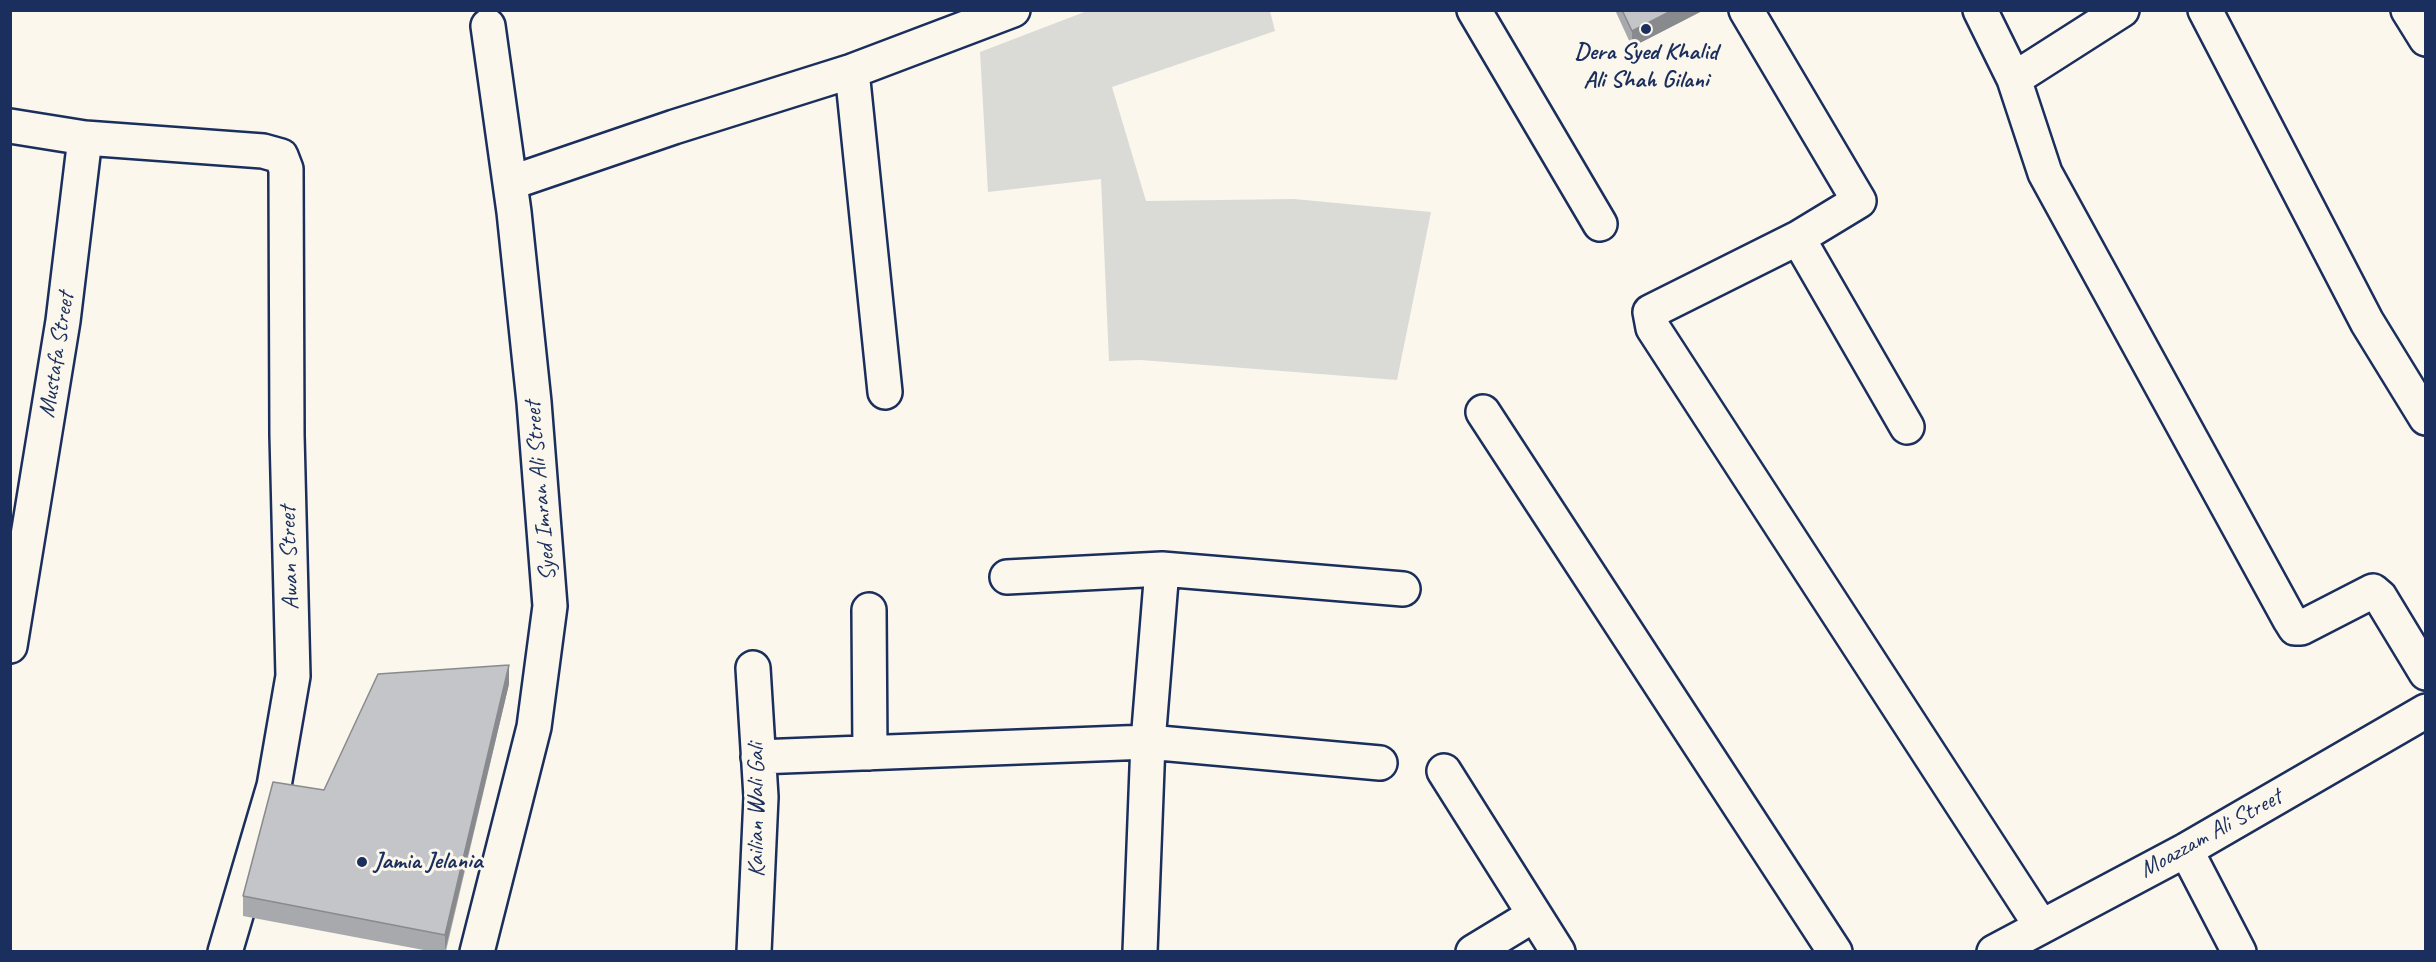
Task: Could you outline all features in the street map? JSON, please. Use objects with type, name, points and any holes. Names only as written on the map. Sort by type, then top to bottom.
[{"type":"street","points":[[510,183],[852,70],[1014,10]]},
{"type":"street","points":[[1474,10],[1600,224]]},
{"type":"street","points":[[1746,10],[1858,201],[1798,238],[1650,312],[1653,328],[2041,926]]},
{"type":"street","points":[[1980,10],[2014,79],[2045,173],[2295,628],[2301,628],[2373,591],[2380,597],[2426,673]]},
{"type":"street","points":[[2014,79],[2122,10]]},
{"type":"street","points":[[2205,10],[2367,322],[2426,418]]},
{"type":"street","points":[[2408,10],[2426,39]]},
{"type":"street","name":"Syed Imran Ali Street","points":[[477,951],[534,727],[550,606],[534,402],[510,183],[488,26]]},
{"type":"street","points":[[852,70],[885,392]]},
{"type":"street","points":[[10,126],[85,138]]},
{"type":"street","name":"Awan Street","points":[[85,138],[263,151],[281,156],[286,169],[287,435],[293,676],[274,786],[225,951]]},
{"type":"street","name":"Mustafa Street","points":[[10,646],[63,321],[85,138]]},
{"type":"street","points":[[1798,238],[1907,427]]},
{"type":"street","points":[[1483,412],[1835,951]]},
{"type":"street","points":[[1140,951],[1148,742],[1162,569]]},
{"type":"street","points":[[1006,577],[1162,569],[1403,589]]},
{"type":"street","points":[[869,610],[870,753]]},
{"type":"street","name":"Kailian Wali Gali","points":[[753,668],[761,797],[754,951]]},
{"type":"street","name":"Moazzam Ali Street","points":[[1994,951],[2186,850],[2426,711]]},
{"type":"street","points":[[758,758],[1148,742],[1380,763]]},
{"type":"street","points":[[1444,771],[1558,951]]},
{"type":"street","points":[[2186,850],[2239,951]]},
{"type":"street","points":[[1473,951],[1534,915]]},
{"type":"shaded area","points":[[1087,11],[1270,11],[1275,31],[1112,87],[1146,201],[1294,199],[1431,212],[1397,380],[1141,360],[1109,361],[1101,179],[988,192],[980,52]]},
{"type":"building","points":[[1622,10],[1673,10],[1632,31]]},
{"type":"building","name":"Jamia Jelania","points":[[509,665],[445,935],[243,896],[273,782],[324,790],[378,674]]},
{"type":"place","name":"Dera Syed Khalid Ali Shah Gilani","points":[[1646,29]]},
{"type":"place","name":"Jamia Jelania","points":[[362,862]]}]
